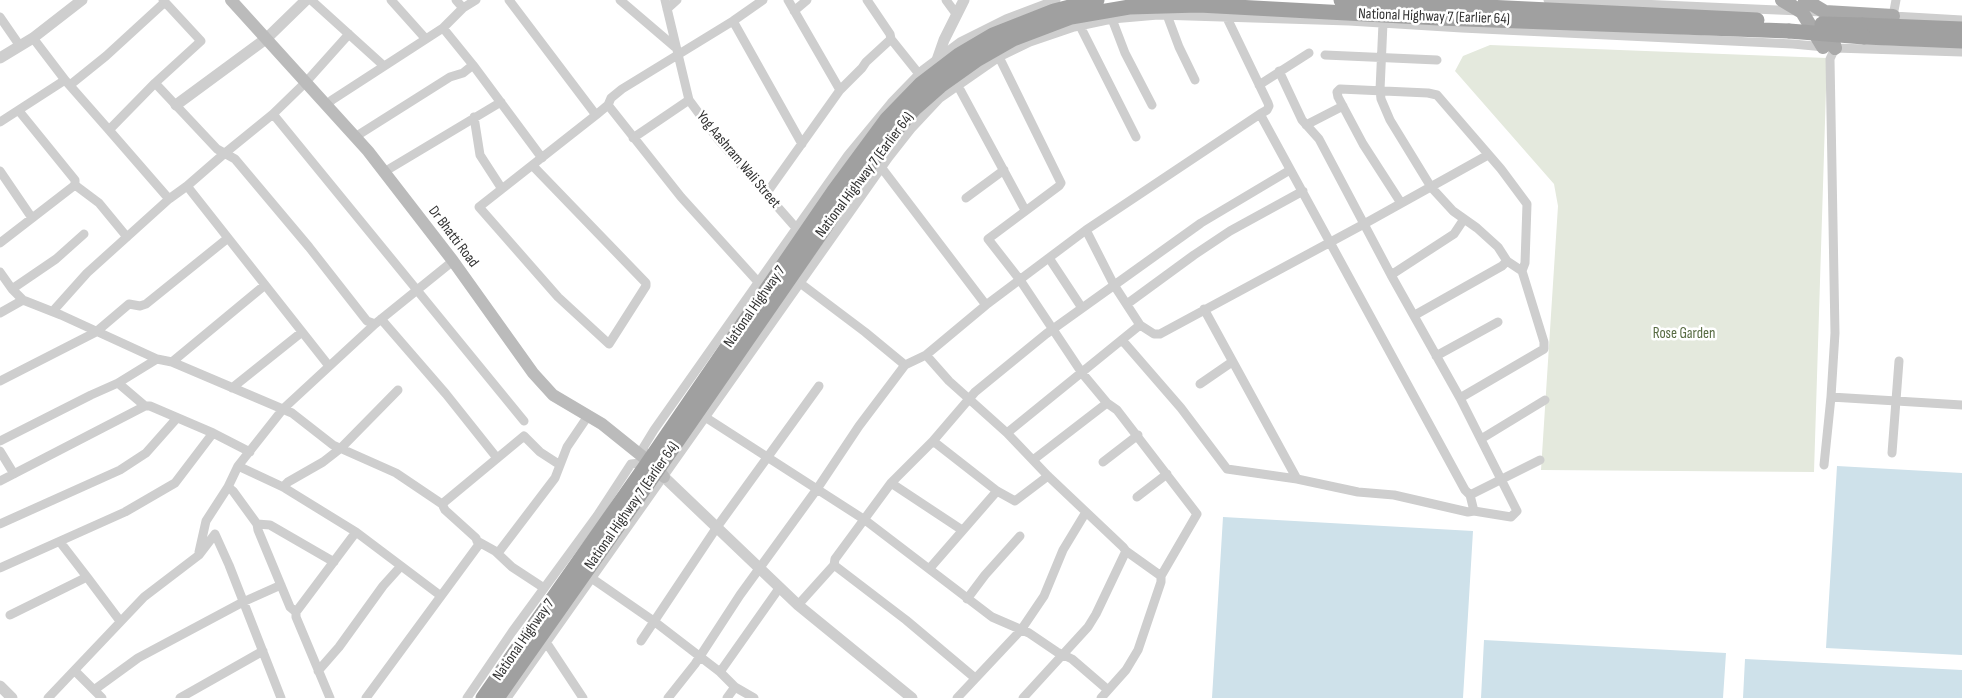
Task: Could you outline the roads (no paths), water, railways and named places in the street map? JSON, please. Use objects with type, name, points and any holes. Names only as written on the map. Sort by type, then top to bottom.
[{"type":"highway","name":"National Highway 7","points":[[483,698],[657,469],[839,184],[887,119],[921,84],[993,35],[1054,11],[1097,0]]},
{"type":"highway","name":"National Highway 7 (Earlier 64)","points":[[1341,0],[1646,14],[1797,16],[1863,31]]},
{"type":"highway","name":"National Highway 7 (Earlier 64)","points":[[497,698],[588,576],[657,469],[893,134],[915,108],[940,86],[978,59],[1013,39],[1042,26],[1071,17],[1129,7],[1199,5],[1430,17],[1797,16]]},
{"type":"highway","points":[[1863,31],[1962,29]]},
{"type":"highway","points":[[1863,31],[1962,41]]},
{"type":"main road","name":"Dr Bhatti Road","points":[[231,0],[327,105],[384,172],[453,261],[533,373],[553,395],[602,424],[657,469]]},
{"type":"main road","points":[[1782,0],[1829,52]]},
{"type":"main road","points":[[1797,16],[1825,12],[1893,16]]},
{"type":"main road","points":[[1825,12],[1829,52]]},
{"type":"street","points":[[0,58],[33,38],[82,0]]},
{"type":"street","points":[[176,105],[267,38],[306,0]]},
{"type":"street","points":[[311,0],[384,66]]},
{"type":"street","points":[[391,0],[425,38]]},
{"type":"street","points":[[456,0],[463,8]]},
{"type":"street","points":[[327,105],[425,38],[443,28],[463,8],[476,0]]},
{"type":"street","points":[[509,0],[596,115]]},
{"type":"street","points":[[620,0],[676,51]]},
{"type":"street","points":[[666,4],[676,0]]},
{"type":"street","points":[[533,166],[646,284],[609,344],[558,298],[480,207],[596,115],[622,89],[676,51],[734,21],[763,0]]},
{"type":"street","points":[[788,0],[840,90]]},
{"type":"street","points":[[794,11],[807,0]]},
{"type":"street","points":[[866,0],[890,34],[891,39],[919,74]]},
{"type":"street","points":[[946,0],[957,15]]},
{"type":"street","points":[[937,60],[944,40],[964,0]]},
{"type":"street","points":[[912,698],[798,605],[657,469],[643,448],[848,155],[891,103],[919,74],[960,42],[990,26],[1056,0]]},
{"type":"street","points":[[1548,0],[1681,3],[1797,16]]},
{"type":"street","points":[[1896,0],[1893,16],[1962,20]]},
{"type":"street","points":[[0,122],[67,83],[106,56],[164,1],[201,42],[155,83],[109,130]]},
{"type":"street","name":"Yog Aashram Wali Street","points":[[666,4],[689,100],[717,138],[797,229]]},
{"type":"street","points":[[657,469],[705,416],[881,167],[911,129],[940,98],[999,57],[1030,42],[1080,26],[1112,19],[1167,15],[1383,23],[1793,44],[1829,52],[1962,52]]},
{"type":"street","points":[[1167,15],[1178,47],[1195,80]]},
{"type":"street","points":[[0,17],[20,46]]},
{"type":"street","points":[[668,698],[817,489],[859,426],[905,365],[926,355],[986,305],[1086,230],[1260,114],[1269,106],[1227,18]]},
{"type":"street","points":[[1112,19],[1124,53],[1152,105]]},
{"type":"street","points":[[734,21],[802,144]]},
{"type":"street","points":[[1383,23],[1380,90],[1381,99],[1390,120],[1431,188],[1453,211],[1477,228],[1498,248],[1507,261],[1522,271],[1544,342],[1544,349],[1460,398]]},
{"type":"street","points":[[1080,26],[1136,137]]},
{"type":"street","points":[[443,28],[542,158]]},
{"type":"street","points":[[52,311],[87,273],[169,199],[273,114],[306,82],[349,34]]},
{"type":"street","points":[[33,38],[67,83],[169,199]]},
{"type":"street","points":[[766,194],[840,90],[891,39]]},
{"type":"street","points":[[1824,464],[1832,397],[1835,333],[1829,52]]},
{"type":"street","points":[[1259,84],[1309,53]]},
{"type":"street","points":[[1325,55],[1437,60]]},
{"type":"street","points":[[999,57],[1061,183],[988,239],[1020,280],[1082,373],[1138,435],[1197,514],[1161,576],[1161,582],[1138,650],[1126,670],[1101,698]]},
{"type":"street","points":[[355,137],[450,77],[463,73],[473,65]]},
{"type":"street","points":[[1122,340],[1181,408],[1227,469],[1297,479],[1358,492],[1394,495],[1468,512],[1474,511],[1511,517],[1517,511],[1460,398],[1391,275],[1319,140],[1302,120],[1279,71]]},
{"type":"street","points":[[155,83],[217,149],[235,159],[309,247],[367,321],[378,322],[446,394],[497,458]]},
{"type":"street","points":[[958,86],[1025,210]]},
{"type":"street","points":[[1401,203],[1363,144],[1337,92],[1340,89],[1428,92],[1437,95],[1527,204],[1526,263],[1522,271]]},
{"type":"street","points":[[633,138],[689,100]]},
{"type":"street","points":[[384,172],[501,102]]},
{"type":"street","points":[[608,105],[680,197],[759,283]]},
{"type":"street","points":[[1306,125],[1343,106]]},
{"type":"street","points":[[0,243],[70,191],[75,185],[75,180],[19,111]]},
{"type":"street","points":[[273,114],[352,214],[417,289],[524,421]]},
{"type":"street","points":[[1260,114],[1465,490],[1470,495],[1474,511]]},
{"type":"street","points":[[474,117],[480,155],[502,189]]},
{"type":"street","points":[[1086,230],[1114,285],[1140,325],[1154,334],[1160,334],[1431,188],[1488,155]]},
{"type":"street","points":[[881,167],[986,305]]},
{"type":"street","points":[[966,198],[1004,170]]},
{"type":"street","points":[[798,605],[834,565],[835,559],[891,483],[933,441],[970,398],[1052,330],[1201,223],[1290,170]]},
{"type":"street","points":[[0,171],[32,218]]},
{"type":"street","points":[[75,185],[99,203],[127,237]]},
{"type":"street","points":[[187,186],[329,366]]},
{"type":"street","points":[[1126,304],[1230,231],[1303,191]]},
{"type":"street","points":[[1391,275],[1454,234],[1464,219]]},
{"type":"street","points":[[12,290],[56,259],[84,234]]},
{"type":"street","points":[[0,381],[96,332],[129,304],[140,306],[146,304],[228,238]]},
{"type":"street","points":[[1049,258],[1082,308]]},
{"type":"street","points":[[199,555],[206,521],[228,487],[238,466],[283,409],[378,322],[453,261]]},
{"type":"street","points":[[1415,315],[1502,266],[1507,261]]},
{"type":"street","points":[[0,272],[12,290],[23,300],[52,311],[157,359],[172,362],[292,413],[333,445],[396,473],[442,504],[445,510],[480,543],[544,588]]},
{"type":"street","points":[[800,283],[905,365]]},
{"type":"street","points":[[172,362],[265,285]]},
{"type":"street","points":[[0,312],[23,300]]},
{"type":"street","points":[[1204,309],[1297,479]]},
{"type":"street","points":[[1436,356],[1498,322]]},
{"type":"street","points":[[1007,433],[1140,325]]},
{"type":"street","points":[[232,388],[302,332]]},
{"type":"street","points":[[926,355],[949,381],[1007,433],[1048,476],[1126,551],[1161,576]]},
{"type":"street","points":[[0,441],[83,398],[118,383],[157,359]]},
{"type":"street","points":[[1892,453],[1899,361]]},
{"type":"street","points":[[1200,384],[1232,362]]},
{"type":"street","points":[[118,383],[145,406]]},
{"type":"street","points":[[641,641],[717,527],[819,386]]},
{"type":"street","points":[[284,487],[288,482],[323,462],[341,448],[398,390]]},
{"type":"street","points":[[1832,397],[1962,406]]},
{"type":"street","points":[[1480,439],[1545,400]]},
{"type":"street","points":[[1033,460],[1108,403]]},
{"type":"street","points":[[0,481],[145,406],[150,406],[213,433],[250,452]]},
{"type":"street","points":[[498,554],[554,478],[567,447],[588,416]]},
{"type":"street","points":[[705,416],[865,520],[992,617],[1036,637],[1057,652],[1072,658],[1108,690]]},
{"type":"street","points":[[0,524],[120,470],[146,453],[177,418]]},
{"type":"street","points":[[0,568],[125,512],[175,483],[213,433]]},
{"type":"street","points":[[1103,462],[1138,435]]},
{"type":"street","points":[[442,504],[524,436],[540,452],[560,465]]},
{"type":"street","points":[[933,441],[997,491],[1015,501],[1048,476]]},
{"type":"street","points":[[0,451],[14,474]]},
{"type":"street","points":[[1470,495],[1540,460]]},
{"type":"street","points":[[467,698],[597,516],[631,464],[657,469]]},
{"type":"street","points":[[238,466],[284,487],[356,532],[441,596]]},
{"type":"street","points":[[1137,497],[1167,474]]},
{"type":"street","points":[[891,483],[962,530]]},
{"type":"street","points":[[228,487],[257,524],[290,607],[296,612]]},
{"type":"street","points":[[930,568],[997,491]]},
{"type":"street","points":[[957,698],[1021,630],[1044,596],[1063,550],[1086,512]]},
{"type":"street","points":[[257,524],[270,525],[334,562]]},
{"type":"street","points":[[330,698],[296,617],[296,612],[356,532]]},
{"type":"street","points":[[48,698],[144,597],[199,555],[214,534],[229,565],[263,651],[278,697]]},
{"type":"street","points":[[967,599],[985,575],[1020,536]]},
{"type":"street","points":[[60,542],[120,621]]},
{"type":"street","points":[[366,698],[480,543]]},
{"type":"street","points":[[1023,698],[1088,627],[1126,551]]},
{"type":"street","points":[[834,565],[906,620],[975,678]]},
{"type":"street","points":[[318,671],[340,647],[383,586],[401,566]]},
{"type":"street","points":[[507,698],[546,642],[588,576],[655,622],[720,672],[736,687],[754,698]]},
{"type":"street","points":[[10,615],[87,577]]},
{"type":"street","points":[[94,690],[138,658],[243,602],[281,585]]},
{"type":"street","points":[[720,672],[780,587]]},
{"type":"street","points":[[546,642],[583,698]]},
{"type":"street","points":[[180,698],[263,651]]},
{"type":"street","points":[[74,671],[102,698]]},
{"type":"street","points":[[0,686],[12,698]]},
{"type":"street","points":[[727,698],[736,687]]},
{"type":"park label","name":"Rose Garden","points":[[1684,334]]}]
